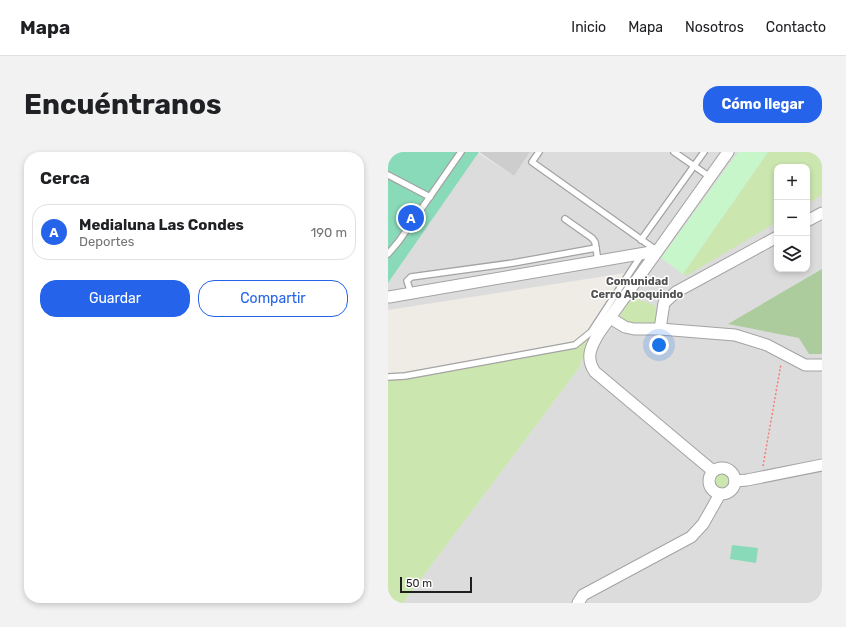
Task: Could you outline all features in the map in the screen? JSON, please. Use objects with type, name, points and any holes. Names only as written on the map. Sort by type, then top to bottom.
[{"type":"street","points":[[713,471],[599,376],[592,368],[588,355],[595,340],[610,318],[728,152]]},
{"type":"street","points":[[810,218],[822,212]]},
{"type":"street","points":[[660,329],[664,303],[676,292],[774,238]]},
{"type":"street","points":[[389,297],[657,251]]},
{"type":"street","points":[[610,318],[625,327],[634,329],[660,329],[735,335],[760,342],[805,365],[822,365]]},
{"type":"street","points":[[734,481],[822,465]]},
{"type":"street","points":[[721,468],[725,468],[732,473],[734,481],[731,490],[724,494],[720,494],[711,489],[709,485],[710,475],[713,471],[721,468]]},
{"type":"street","points":[[578,603],[583,595],[692,537],[703,524],[720,494]]},
{"type":"lane","points":[[388,254],[399,241],[461,152]]},
{"type":"lane","points":[[539,152],[532,162],[657,251]]},
{"type":"lane","points":[[674,152],[710,177]]},
{"type":"lane","points":[[641,240],[704,152]]},
{"type":"lane","points":[[388,175],[430,197]]},
{"type":"lane","points":[[564,219],[592,238],[596,248],[598,261]]},
{"type":"lane","points":[[411,293],[408,281],[411,277],[513,263],[596,248]]},
{"type":"lane","points":[[388,377],[405,376],[575,345],[590,332],[642,254]]},
{"type":"path","points":[[762,476],[783,353]]},
{"type":"shaded area","points":[[479,152],[530,152],[514,176]]},
{"type":"shaded area","name":"Comunidad Cerro Apoquindo","points":[[530,152],[822,152],[822,603],[403,603],[579,368],[590,339],[638,271],[388,310],[388,283],[478,153],[514,176]]},
{"type":"green space","points":[[388,152],[479,152],[388,283]]},
{"type":"green space","points":[[738,152],[768,152],[683,274],[661,258]]},
{"type":"green space","points":[[768,152],[822,152],[822,195],[810,202],[810,164],[774,164],[774,224],[686,276],[683,274]]},
{"type":"green space","points":[[822,269],[822,354],[809,354],[799,338],[728,324]]},
{"type":"green space","points":[[637,299],[654,305],[657,312],[655,324],[623,322],[620,313],[628,303]]},
{"type":"green space","points":[[590,339],[579,368],[403,603],[388,603],[388,376]]},
{"type":"green space","points":[[724,474],[731,479],[721,492],[714,487],[716,475]]},
{"type":"green space","points":[[732,545],[758,548],[756,563],[730,559]]},
{"type":"place","name":"Medialuna Las Condes","points":[[411,218]]},
{"type":"district","name":"Comunidad Cerro Apoquindo","points":[[637,287]]}]
